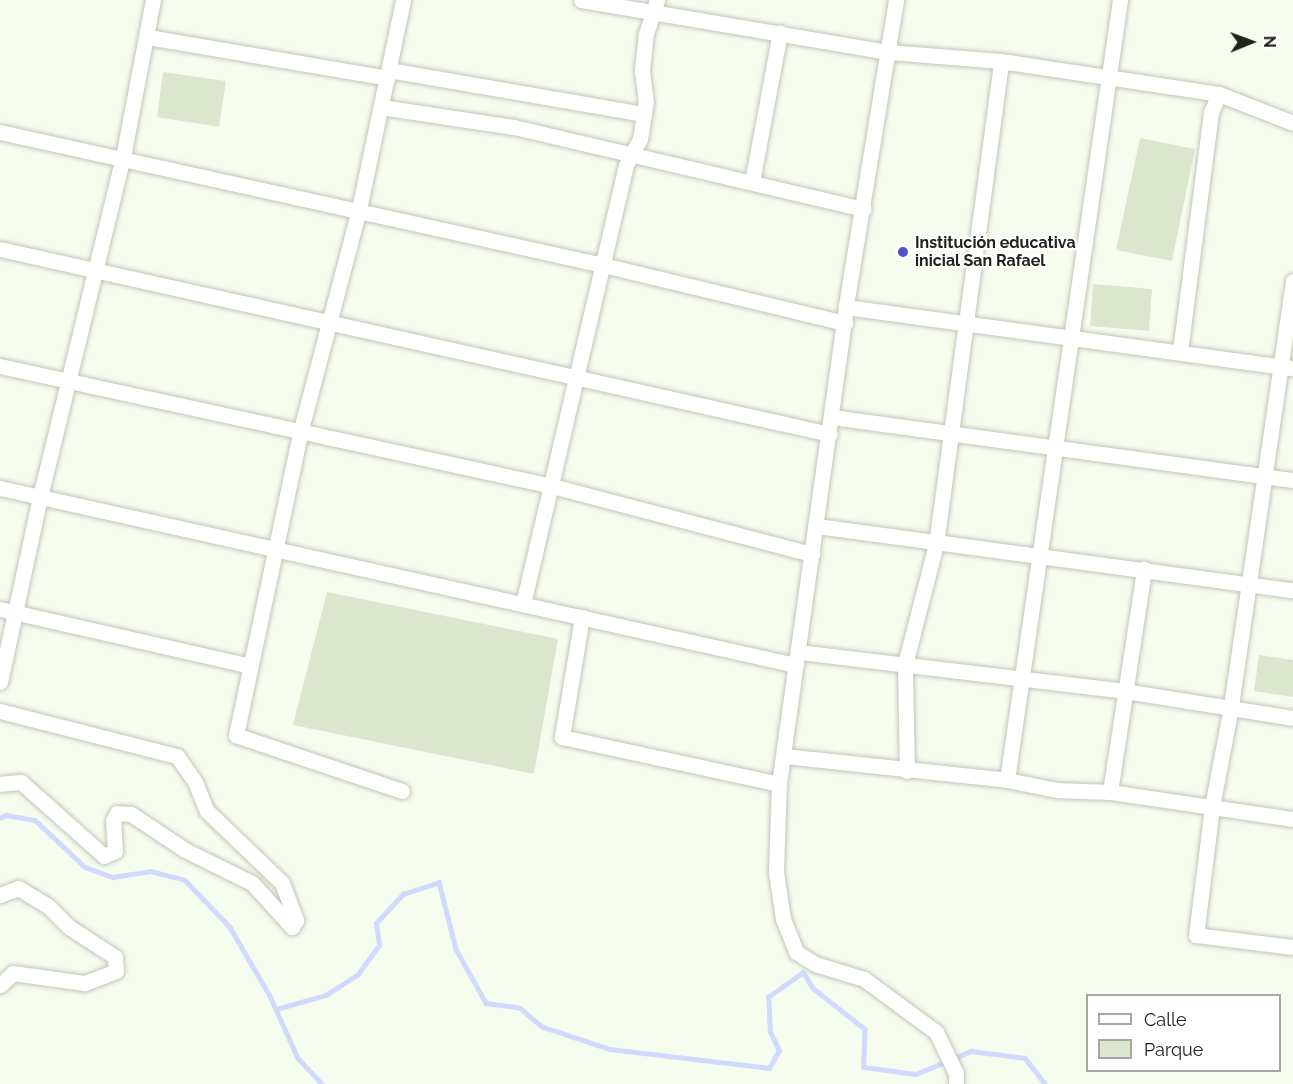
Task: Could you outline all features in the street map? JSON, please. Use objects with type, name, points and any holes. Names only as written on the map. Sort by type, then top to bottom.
[{"type":"street","points":[[0,682],[40,497],[123,157],[148,37],[153,0]]},
{"type":"street","points":[[402,791],[236,735],[300,433],[358,214],[403,0]]},
{"type":"street","points":[[581,0],[655,5],[780,33],[888,52],[1001,61],[1219,94],[1293,123]]},
{"type":"street","points":[[896,0],[846,307],[830,434],[779,784],[776,872],[783,919],[796,952],[815,964],[864,979],[936,1032],[948,1052],[956,1078]]},
{"type":"street","points":[[1007,780],[1024,680],[1055,445],[1120,0]]},
{"type":"street","points":[[523,604],[578,380],[626,165],[640,139],[644,114],[642,69],[646,34],[655,5]]},
{"type":"street","points":[[752,182],[780,33]]},
{"type":"street","points":[[148,37],[644,114]]},
{"type":"street","points":[[907,771],[904,664],[936,544],[949,432],[1001,61]]},
{"type":"street","points":[[1180,351],[1211,112],[1219,94]]},
{"type":"street","points":[[381,106],[430,111],[633,152],[863,209]]},
{"type":"street","points":[[0,132],[123,157],[358,214],[603,265],[845,323]]},
{"type":"street","points":[[0,249],[95,268],[578,380],[830,434]]},
{"type":"street","points":[[1293,281],[1286,367],[1265,476],[1231,707],[1212,807],[1196,935],[1293,947]]},
{"type":"street","points":[[846,307],[1286,367]]},
{"type":"street","points":[[0,366],[552,486],[813,554]]},
{"type":"street","points":[[832,417],[1055,445],[1293,480]]},
{"type":"street","points":[[0,488],[582,617],[797,658],[904,664],[1125,691],[1293,718]]},
{"type":"street","points":[[817,526],[936,544],[1042,555],[1293,590]]},
{"type":"street","points":[[1110,792],[1144,569]]},
{"type":"street","points":[[0,609],[250,666]]},
{"type":"street","points":[[582,617],[562,737],[779,784]]},
{"type":"street","points":[[0,711],[177,756],[195,782],[207,812],[282,883],[296,920],[292,927],[252,883],[185,850],[131,814],[117,813],[113,821],[115,851],[104,856],[21,782],[0,784]]},
{"type":"street","points":[[783,756],[1007,780],[1056,790],[1110,792],[1293,819]]},
{"type":"street","points":[[0,895],[18,888],[48,906],[69,927],[115,957],[116,971],[84,983],[13,973],[0,985]]},
{"type":"green space","points":[[163,72],[226,81],[219,127],[157,117]]},
{"type":"green space","points":[[1140,138],[1195,149],[1172,261],[1116,250]]},
{"type":"green space","points":[[1093,284],[1152,289],[1149,331],[1090,326]]},
{"type":"green space","points":[[327,592],[558,639],[534,774],[293,725]]},
{"type":"green space","points":[[1259,655],[1293,660],[1293,697],[1254,691]]},
{"type":"waterway","points":[[0,818],[6,815],[35,820],[85,867],[113,877],[150,871],[185,880],[230,927],[270,996],[298,1058],[322,1084]]},
{"type":"waterway","points":[[276,1009],[326,995],[358,974],[379,945],[376,923],[403,894],[439,882],[456,949],[486,1003],[520,1008],[543,1027],[610,1049],[769,1068],[779,1051],[770,1032],[768,997],[803,972],[813,988],[865,1029],[864,1067],[916,1074],[971,1051],[1025,1058],[1045,1084]]},
{"type":"place","name":"Institución educativa inicial San Rafael","points":[[903,252]]}]
